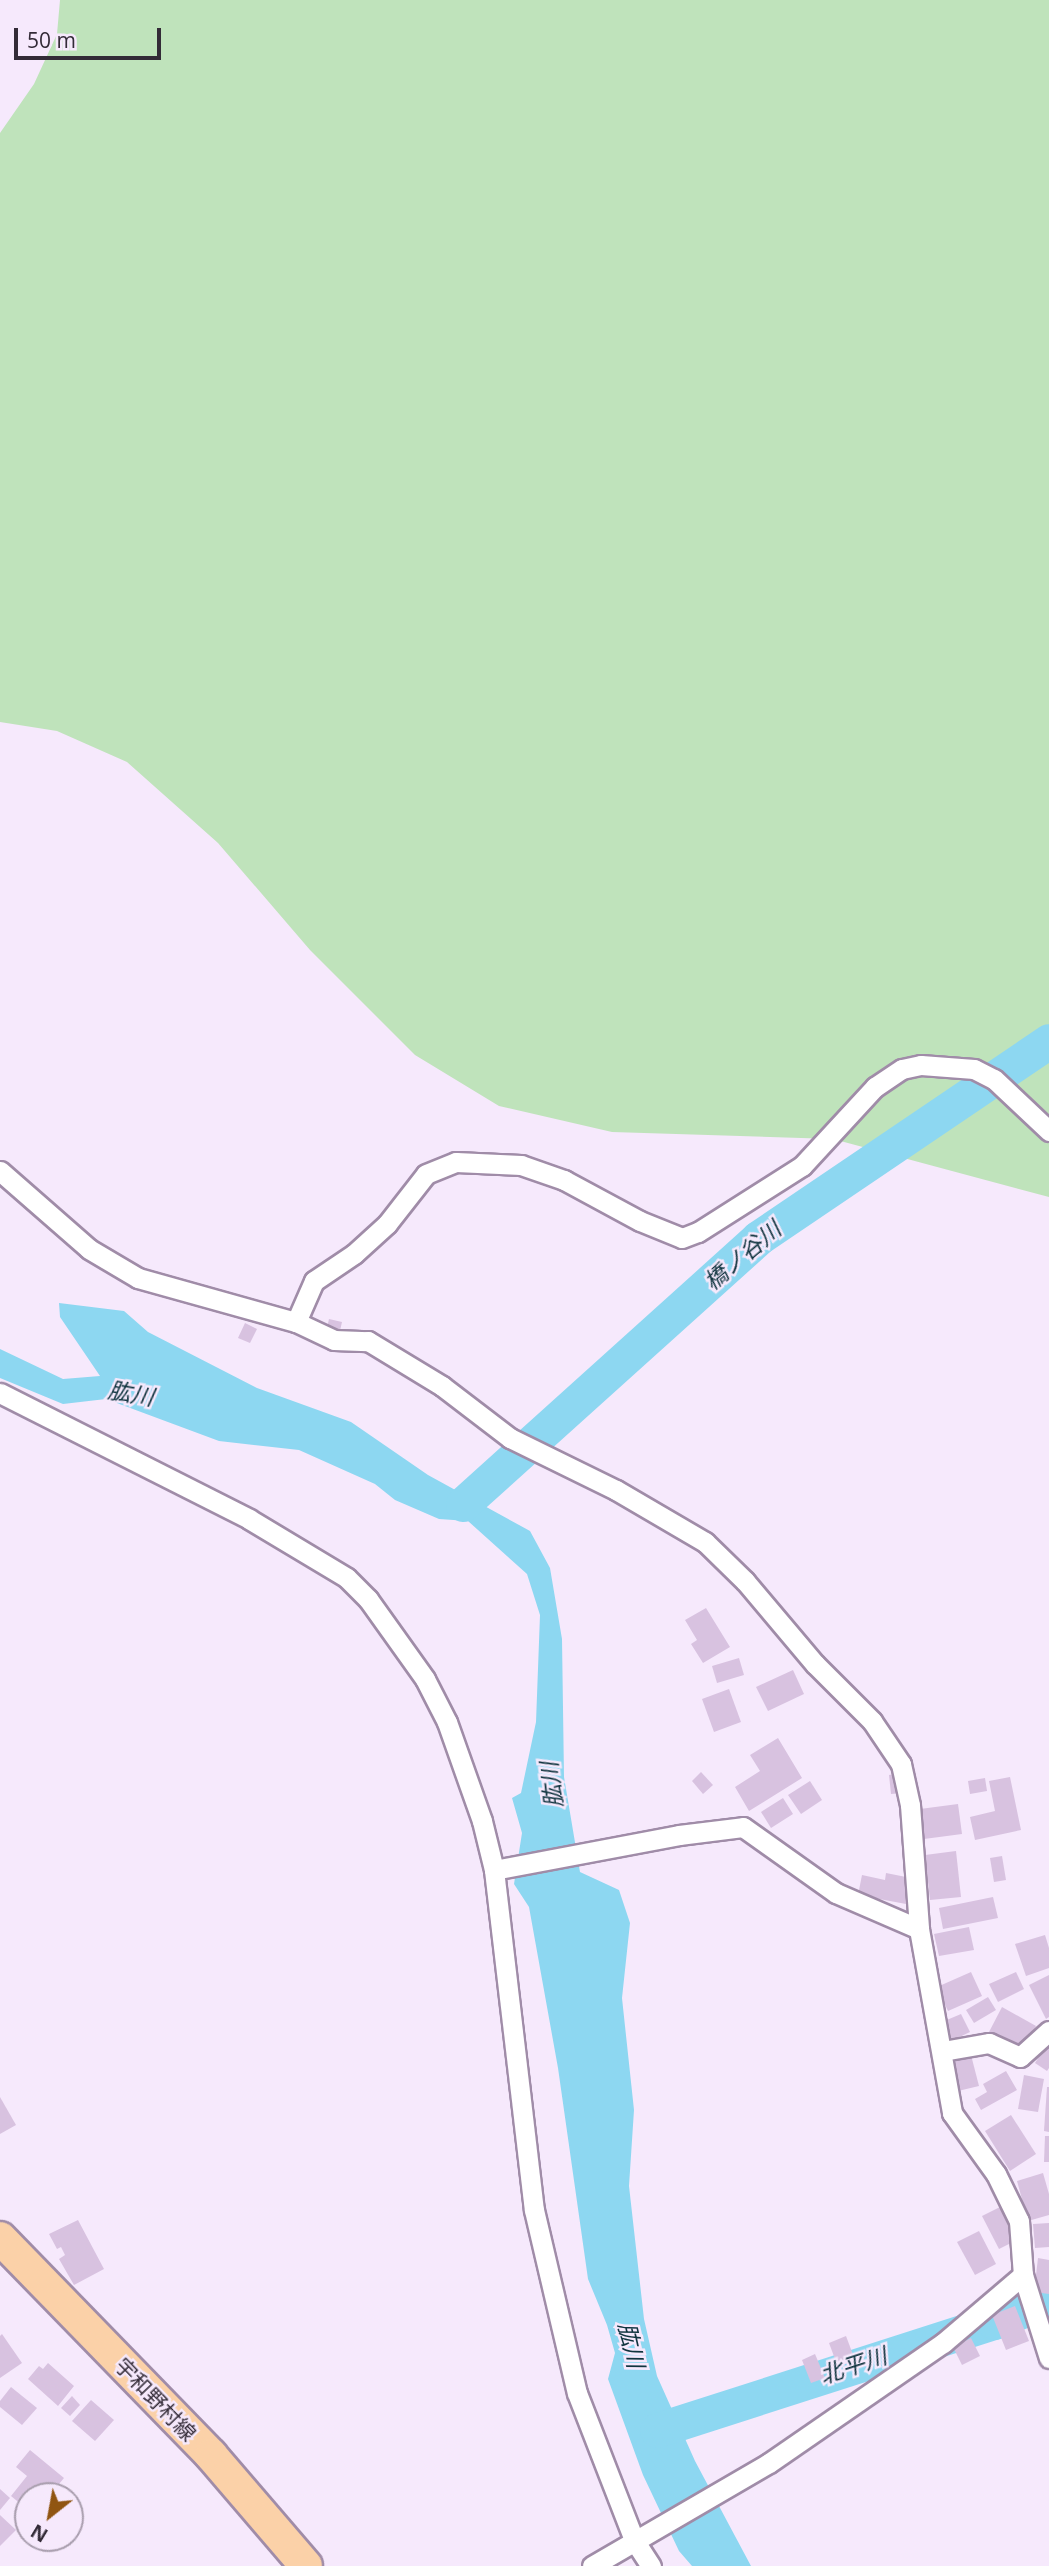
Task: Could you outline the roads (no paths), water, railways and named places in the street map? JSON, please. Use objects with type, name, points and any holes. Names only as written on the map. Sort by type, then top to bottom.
[{"type":"main road","name":"宇和野村線","points":[[0,2238],[211,2455],[306,2566]]},
{"type":"street","points":[[296,1322],[314,1281],[354,1254],[387,1224],[426,1174],[456,1162],[522,1165],[564,1180],[640,1221],[682,1238],[698,1232],[802,1166],[875,1087],[902,1069],[921,1065],[974,1069],[994,1079],[1049,1131]]},
{"type":"street","points":[[0,1171],[89,1249],[138,1278],[296,1322],[334,1340],[368,1341],[442,1386],[510,1438],[616,1490],[705,1542],[745,1580],[815,1664],[872,1721],[901,1764],[911,1804],[919,1929],[952,2113],[996,2174],[1019,2221],[1023,2275],[1049,2358]]},
{"type":"street","points":[[0,1393],[249,1519],[347,1578],[382,1617],[425,1679],[447,1722],[500,1867],[534,2210],[577,2393],[642,2536],[652,2566]]},
{"type":"street","points":[[500,1867],[679,1835],[743,1827],[836,1893],[919,1929]]},
{"type":"street","points":[[943,2051],[989,2043],[1020,2057],[1049,2031]]},
{"type":"street","points":[[592,2566],[769,2463],[943,2343],[1023,2275]]},
{"type":"water","name":"肱川","points":[[59,1303],[124,1311],[148,1332],[257,1388],[351,1422],[428,1475],[530,1531],[550,1568],[562,1639],[564,1777],[580,1872],[619,1890],[630,1923],[622,1998],[634,2110],[629,2186],[644,2319],[657,2376],[695,2461],[751,2566],[692,2566],[679,2551],[643,2475],[608,2379],[615,2353],[588,2279],[558,2068],[529,1907],[514,1884],[522,1833],[512,1798],[521,1793],[536,1722],[540,1615],[527,1574],[468,1521],[439,1519],[395,1500],[375,1484],[299,1450],[219,1441],[106,1399],[63,1404],[0,1378],[0,1349],[63,1379],[100,1376],[60,1317]]},
{"type":"waterway","name":"橋ノ谷川","points":[[463,1504],[758,1238],[1049,1041]]},
{"type":"waterway","name":"北平川","points":[[657,2430],[994,2322],[1049,2300]]}]
